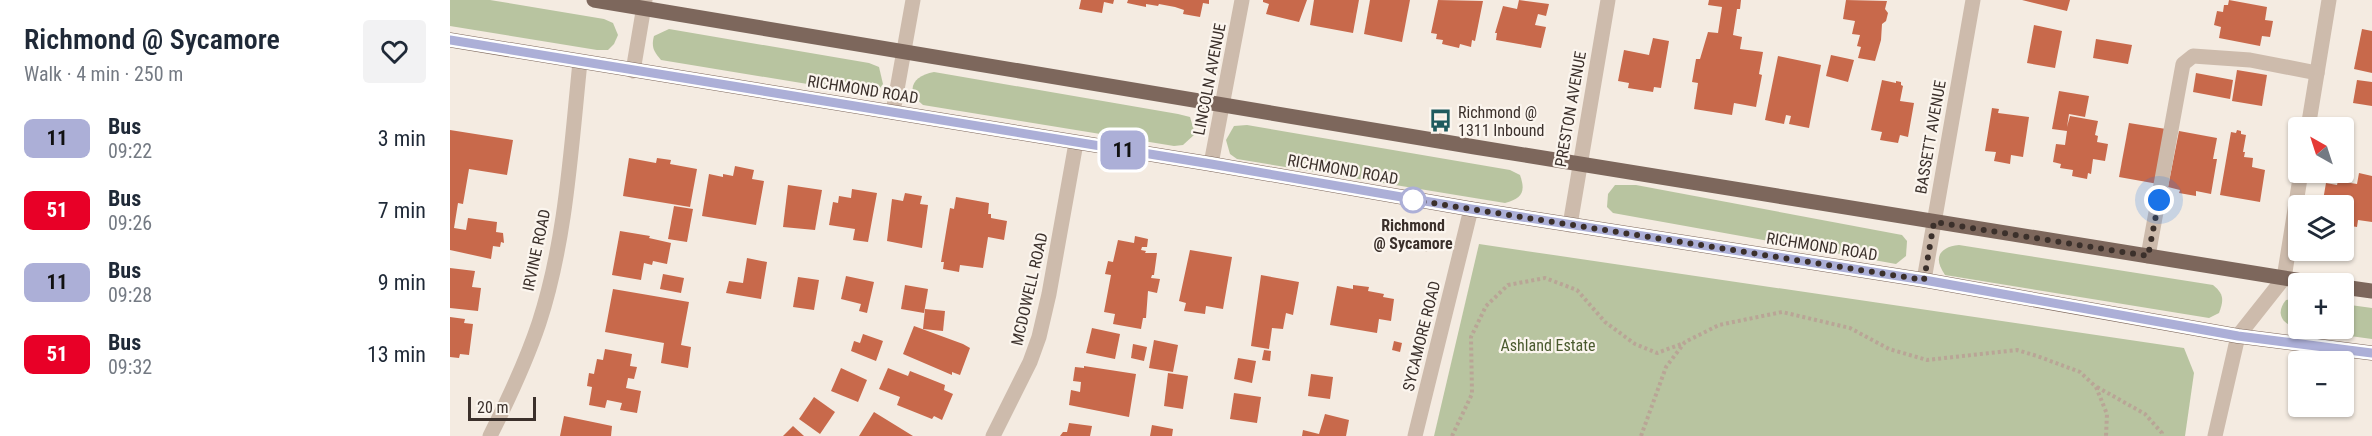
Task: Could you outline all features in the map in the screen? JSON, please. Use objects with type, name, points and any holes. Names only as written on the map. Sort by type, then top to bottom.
[{"type":"main road","points":[[594,0],[644,4],[1222,105],[2288,279]]},
{"type":"main road","name":"RICHMOND ROAD","points":[[450,40],[1211,164],[1471,209],[1924,280],[2238,336],[2372,353]]},
{"type":"main road","points":[[2354,289],[2372,291]]},
{"type":"street","points":[[893,112],[913,0]]},
{"type":"street","name":"LINCOLN AVENUE","points":[[1211,164],[1242,0]]},
{"type":"street","name":"PRESTON AVENUE","points":[[1570,225],[1608,0]]},
{"type":"street","name":"BASSETT AVENUE","points":[[1924,280],[1973,0]]},
{"type":"street","points":[[2310,117],[2329,0]]},
{"type":"street","points":[[633,71],[644,4]]},
{"type":"street","points":[[2148,256],[2183,64],[2193,56],[2250,60],[2317,73]]},
{"type":"street","name":"IRVINE ROAD","points":[[490,436],[509,397],[539,323],[550,278],[566,194],[580,62]]},
{"type":"street","name":"MCDOWELL ROAD","points":[[993,436],[1030,362],[1039,337],[1076,143]]},
{"type":"street","points":[[2215,436],[2238,336],[2284,278],[2299,183]]},
{"type":"street","name":"SYCAMORE ROAD","points":[[1415,436],[1471,209]]},
{"type":"path","points":[[1425,249],[1438,244]]},
{"type":"path","points":[[1452,436],[1472,394],[1471,338],[1486,306],[1508,285],[1545,278],[1577,290],[1605,322],[1635,344],[1657,353],[1719,325],[1782,312],[1850,328],[1889,350],[1928,360],[2017,351],[2037,356],[2080,372],[2096,387],[2145,414],[2162,433],[2162,436]]},
{"type":"path","points":[[1641,436],[1666,368],[1685,342]]},
{"type":"path","points":[[2096,387],[2107,414],[2106,436]]},
{"type":"green space","points":[[450,0],[490,0],[604,19],[613,23],[618,35],[608,50],[597,50],[450,26]]},
{"type":"green space","points":[[669,29],[869,63],[879,67],[883,84],[877,92],[868,94],[661,60],[654,49],[654,36]]},
{"type":"green space","points":[[934,72],[1178,114],[1190,117],[1195,134],[1183,145],[1174,146],[923,105],[914,94],[913,84],[921,77]]},
{"type":"green space","points":[[1247,125],[1510,170],[1520,175],[1523,186],[1519,196],[1505,203],[1237,159],[1230,154],[1226,140],[1234,126]]},
{"type":"green space","points":[[1615,185],[1636,185],[1902,235],[1907,241],[1906,256],[1896,264],[1613,213],[1607,207],[1608,194]]},
{"type":"green space","name":"Ashland Estate","points":[[1479,244],[2184,348],[2194,373],[2185,436],[1434,436]]},
{"type":"green space","points":[[1959,245],[2213,285],[2221,294],[2222,304],[2219,313],[2209,318],[1945,275],[1939,263],[1940,254],[1947,248]]},
{"type":"green space","points":[[2288,300],[2288,324],[2281,314]]},
{"type":"green space","points":[[2354,306],[2372,308],[2372,339],[2354,337]]},
{"type":"building","points":[[1081,0],[1114,0],[1113,4],[1104,2],[1102,13],[1079,9]]},
{"type":"building","points":[[1128,0],[1209,0],[1209,4],[1203,3],[1200,17],[1183,14],[1184,10],[1175,7],[1146,4],[1146,7],[1127,3]]},
{"type":"building","points":[[1263,0],[1307,0],[1299,22],[1266,14],[1269,4]]},
{"type":"building","points":[[1314,0],[1359,0],[1353,33],[1310,25]]},
{"type":"building","points":[[1370,0],[1410,0],[1402,42],[1364,34]]},
{"type":"building","points":[[1438,0],[1483,1],[1475,41],[1472,40],[1471,47],[1460,44],[1459,48],[1442,44],[1443,40],[1436,39],[1437,34],[1431,33]]},
{"type":"building","points":[[1519,0],[1549,4],[1546,16],[1538,14],[1535,25],[1546,27],[1541,48],[1496,40],[1497,33],[1495,33],[1503,6],[1517,9]]},
{"type":"building","points":[[1709,0],[1741,0],[1740,9],[1737,9],[1733,35],[1742,37],[1740,49],[1763,52],[1759,74],[1762,75],[1756,107],[1734,103],[1732,115],[1694,109],[1698,83],[1692,82],[1696,59],[1700,59],[1708,32],[1718,33],[1722,7],[1708,5]]},
{"type":"building","points":[[1846,0],[1887,1],[1885,9],[1888,13],[1886,21],[1882,24],[1881,40],[1875,61],[1858,58],[1861,47],[1857,46],[1860,35],[1852,34],[1855,21],[1843,19]]},
{"type":"building","points":[[2022,0],[2070,0],[2067,11]]},
{"type":"building","points":[[2229,0],[2267,7],[2265,20],[2273,21],[2270,37],[2262,36],[2260,46],[2219,38],[2221,27],[2214,25],[2217,11],[2223,12],[2224,5],[2228,5]]},
{"type":"building","points":[[2034,25],[2062,31],[2055,68],[2027,63]]},
{"type":"building","points":[[2362,29],[2372,31],[2372,73],[2354,69]]},
{"type":"building","points":[[1653,38],[1669,41],[1661,88],[1654,87],[1653,92],[1628,88],[1629,83],[1618,81],[1624,50],[1649,55]]},
{"type":"building","points":[[2096,39],[2132,45],[2128,64],[2093,58]]},
{"type":"building","points":[[1831,55],[1854,60],[1848,82],[1826,76]]},
{"type":"building","points":[[1778,56],[1821,65],[1809,128],[1789,124],[1791,116],[1786,115],[1784,124],[1765,120]]},
{"type":"building","points":[[2237,70],[2267,75],[2262,106],[2232,101]]},
{"type":"building","points":[[2196,73],[2233,80],[2230,99],[2193,92]]},
{"type":"building","points":[[1882,80],[1901,82],[1903,86],[1900,101],[1914,103],[1908,137],[1900,135],[1898,143],[1880,140],[1882,132],[1871,130]]},
{"type":"building","points":[[2357,80],[2372,82],[2372,106],[2353,103]]},
{"type":"building","points":[[2059,91],[2089,96],[2085,117],[2069,114],[2067,127],[2070,116],[2098,121],[2095,135],[2098,136],[2097,142],[2108,144],[2105,161],[2093,159],[2091,174],[2088,173],[2087,179],[2072,176],[2073,170],[2060,168],[2061,164],[2053,162],[2056,144],[2065,145],[2067,131],[2052,129]]},
{"type":"building","points":[[1992,108],[1999,109],[1998,113],[2029,117],[2023,157],[2011,155],[2010,164],[1994,161],[1996,152],[1985,151]]},
{"type":"building","points":[[2129,123],[2166,129],[2158,184],[2119,177]]},
{"type":"building","points":[[450,130],[513,140],[507,175],[469,169],[463,204],[458,203],[454,228],[466,230],[468,218],[497,222],[496,232],[503,233],[504,243],[501,242],[500,247],[493,246],[491,259],[450,250]]},
{"type":"building","points":[[2237,130],[2246,135],[2244,157],[2253,158],[2252,167],[2265,170],[2260,202],[2220,195],[2231,132],[2236,133]]},
{"type":"building","points":[[2179,131],[2217,138],[2213,159],[2217,159],[2211,194],[2196,191],[2196,196],[2179,193],[2180,190],[2168,187]]},
{"type":"building","points":[[629,158],[656,163],[657,158],[671,160],[670,164],[697,169],[690,207],[623,196]]},
{"type":"building","points":[[735,166],[754,170],[752,179],[764,181],[756,225],[702,216],[709,174],[723,177],[723,174],[733,176]]},
{"type":"building","points":[[2359,173],[2372,176],[2372,222],[2358,220],[2357,227],[2354,227],[2354,195],[2324,195],[2326,183],[2357,184]]},
{"type":"building","points":[[788,185],[822,190],[815,230],[783,227]]},
{"type":"building","points":[[852,189],[877,193],[868,242],[853,240],[855,229],[829,225],[833,202],[838,203],[839,196],[851,198]]},
{"type":"building","points":[[905,193],[922,196],[920,204],[928,205],[922,248],[887,241],[892,199],[903,201]]},
{"type":"building","points":[[956,197],[989,203],[988,214],[991,214],[991,218],[1007,221],[1004,240],[988,237],[983,268],[960,265],[959,272],[943,269],[944,262],[941,262],[950,208],[954,209]]},
{"type":"building","points":[[674,206],[693,209],[687,242],[668,239]]},
{"type":"building","points":[[620,231],[650,236],[649,238],[671,243],[667,264],[653,261],[652,265],[644,263],[641,280],[612,275]]},
{"type":"building","points":[[1135,236],[1148,239],[1147,247],[1142,247],[1141,250],[1146,251],[1145,253],[1157,253],[1154,275],[1151,278],[1160,279],[1157,293],[1148,291],[1146,318],[1143,318],[1141,329],[1113,324],[1115,314],[1104,312],[1111,275],[1105,274],[1108,261],[1113,262],[1118,240],[1134,243]]},
{"type":"building","points":[[1190,250],[1232,257],[1223,309],[1206,306],[1205,314],[1184,311],[1186,303],[1179,301]]},
{"type":"building","points":[[747,258],[767,262],[761,299],[726,293],[729,281],[743,283]]},
{"type":"building","points":[[450,268],[475,271],[472,287],[481,288],[478,311],[450,308]]},
{"type":"building","points":[[663,274],[684,278],[681,293],[660,289]]},
{"type":"building","points":[[1261,275],[1299,282],[1293,315],[1286,313],[1283,329],[1272,328],[1269,349],[1251,346]]},
{"type":"building","points":[[846,276],[874,282],[867,313],[859,311],[861,304],[841,299]]},
{"type":"building","points":[[798,277],[819,280],[814,310],[793,307]]},
{"type":"building","points":[[905,285],[928,289],[924,313],[901,309]]},
{"type":"building","points":[[1353,285],[1369,287],[1368,291],[1384,294],[1383,297],[1394,299],[1391,321],[1379,319],[1377,333],[1330,325],[1337,286],[1353,289]]},
{"type":"building","points":[[613,289],[689,302],[681,345],[691,347],[688,368],[661,363],[664,343],[605,332]]},
{"type":"building","points":[[925,309],[945,311],[943,331],[923,329]]},
{"type":"building","points":[[450,317],[465,319],[464,323],[473,324],[469,355],[460,354],[459,358],[450,357]]},
{"type":"building","points":[[914,326],[970,348],[960,375],[952,372],[952,375],[903,354]]},
{"type":"building","points":[[1092,328],[1120,334],[1115,359],[1086,353]]},
{"type":"building","points":[[863,334],[883,341],[876,361],[851,351],[854,341],[860,343]]},
{"type":"building","points":[[1154,340],[1178,345],[1173,372],[1149,368]]},
{"type":"building","points":[[1394,341],[1402,343],[1400,352],[1392,350]]},
{"type":"building","points":[[1133,344],[1147,347],[1144,361],[1131,358]]},
{"type":"building","points":[[605,349],[632,354],[630,366],[637,367],[634,379],[628,378],[626,388],[641,391],[637,413],[620,410],[622,403],[607,400],[605,408],[589,405],[592,387],[587,386],[589,373],[594,374],[597,359],[603,360]]},
{"type":"building","points":[[1264,350],[1271,351],[1270,361],[1262,360]]},
{"type":"building","points":[[1238,358],[1256,361],[1252,383],[1234,379]]},
{"type":"building","points":[[1084,366],[1136,374],[1129,417],[1069,405],[1071,390],[1080,392],[1081,382],[1073,381],[1075,367],[1084,368]]},
{"type":"building","points":[[841,368],[867,380],[858,402],[831,391]]},
{"type":"building","points":[[888,368],[908,376],[910,371],[945,385],[944,390],[953,394],[942,420],[934,416],[932,419],[897,405],[900,397],[879,389]]},
{"type":"building","points":[[1168,373],[1188,376],[1183,409],[1164,406]]},
{"type":"building","points":[[1311,374],[1333,377],[1330,399],[1308,396]]},
{"type":"building","points":[[1234,393],[1261,397],[1257,423],[1230,419]]},
{"type":"building","points":[[814,397],[835,412],[820,434],[799,419]]},
{"type":"building","points":[[874,412],[913,436],[859,436]]},
{"type":"building","points":[[1325,414],[1349,420],[1346,436],[1302,436],[1303,430],[1319,434]]},
{"type":"building","points":[[564,416],[612,426],[611,436],[560,436]]},
{"type":"building","points":[[1069,423],[1092,426],[1090,436],[1060,436],[1063,432],[1067,432]]},
{"type":"building","points":[[1152,425],[1173,429],[1172,436],[1150,436]]},
{"type":"building","points":[[793,426],[804,436],[783,436]]},
{"type":"bus line","name":"11","points":[[450,40],[1211,164],[1413,200],[1924,280],[2238,336],[2372,353]]},
{"type":"place","name":"Richmond @ 1311 Inbound","points":[[1440,121]]},
{"type":"place","name":"Richmond @ Sycamore","points":[[1413,200]]},
{"type":"route","points":[[1413,200],[1924,280],[1934,222],[2148,256],[2159,200]]}]
